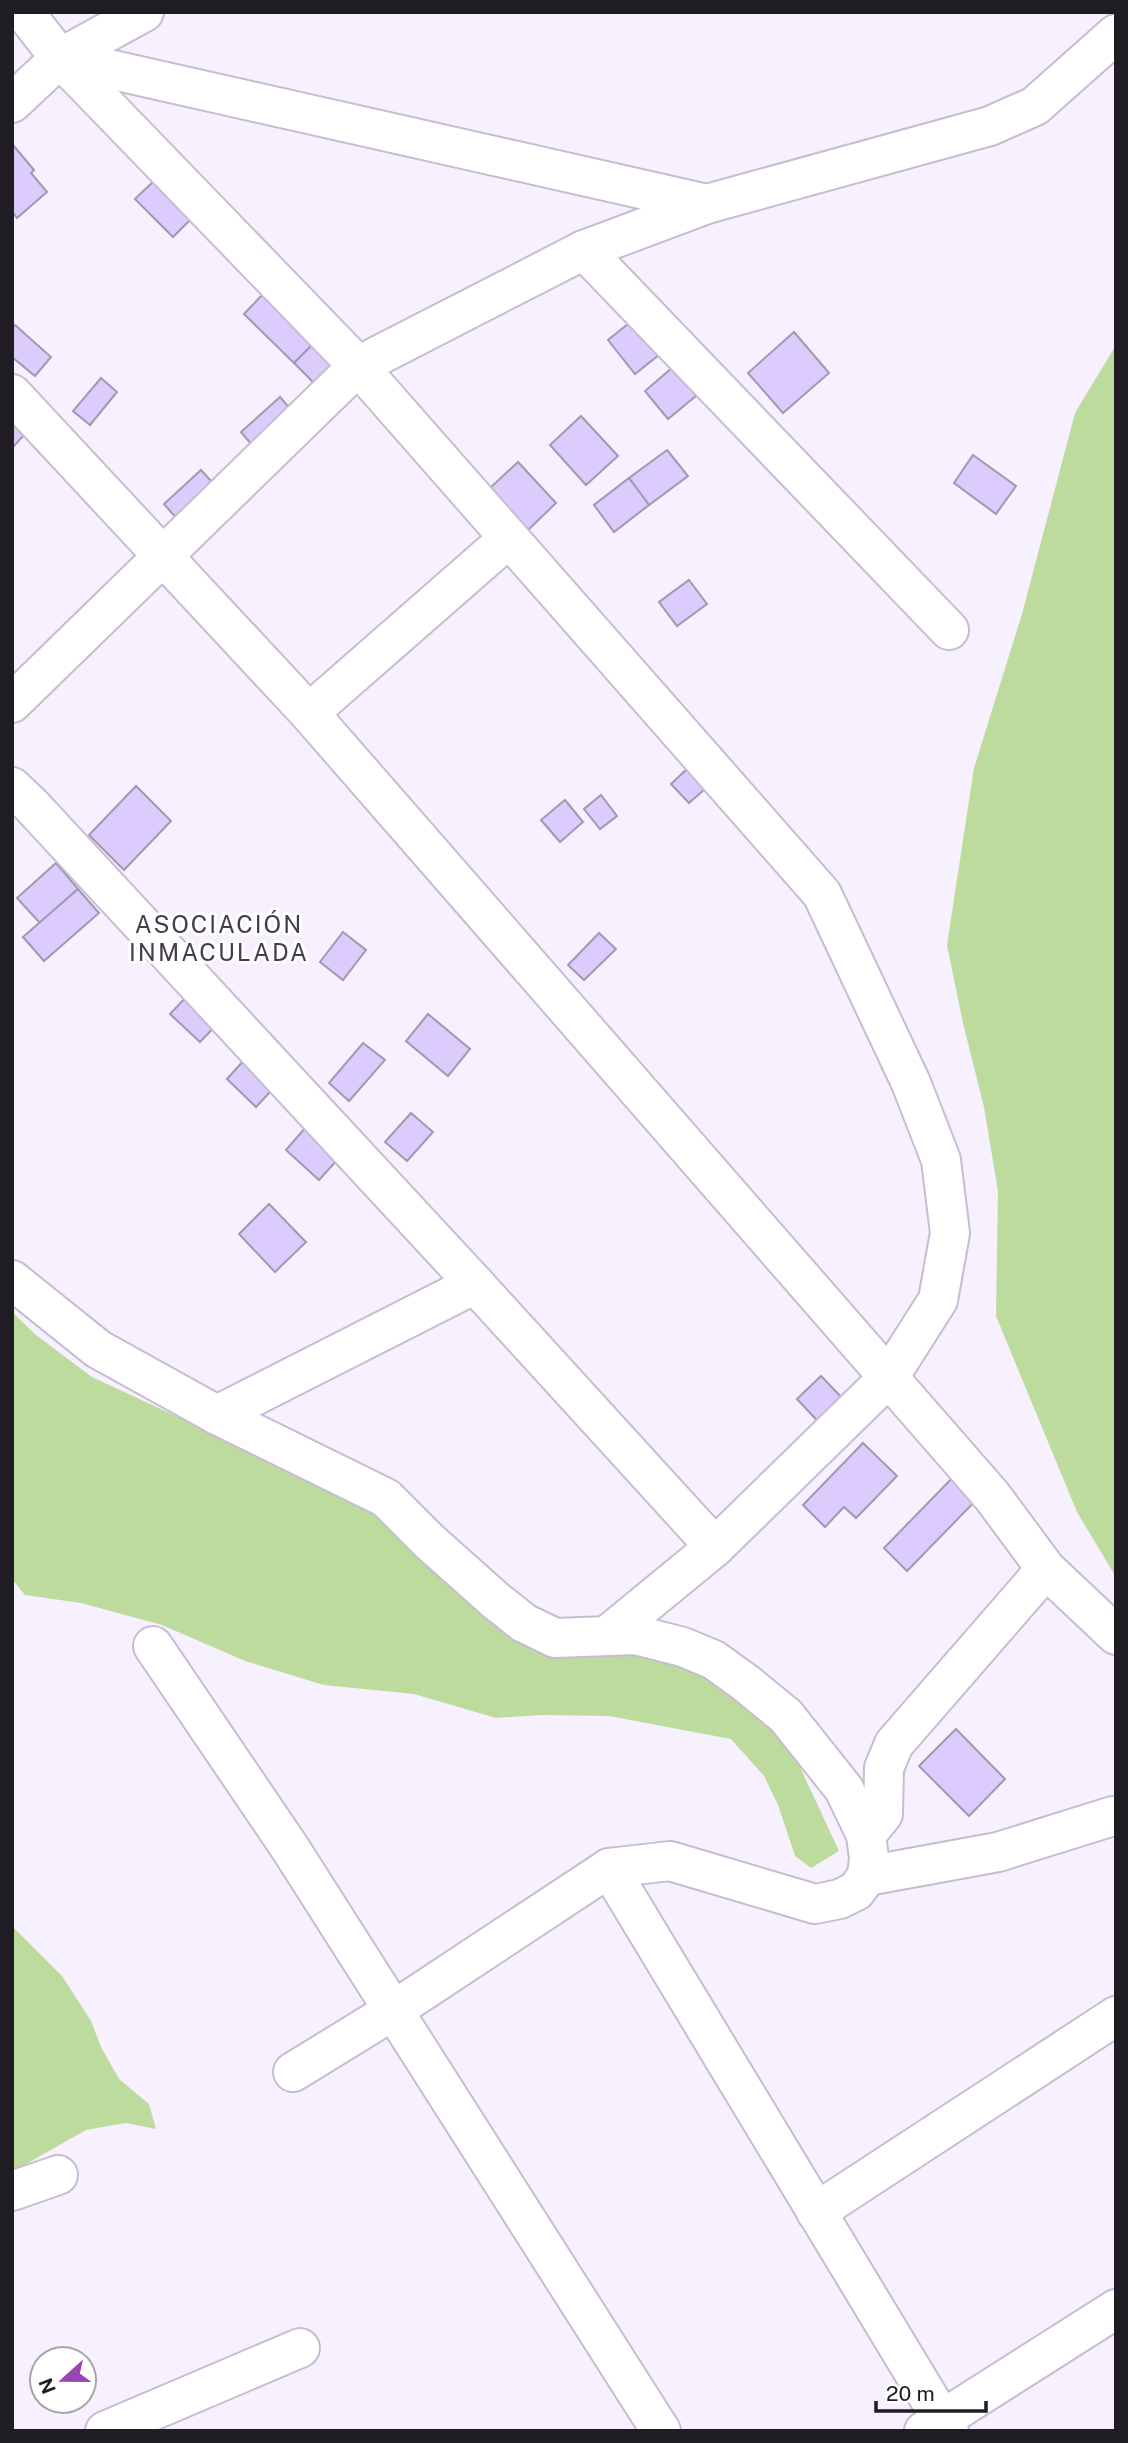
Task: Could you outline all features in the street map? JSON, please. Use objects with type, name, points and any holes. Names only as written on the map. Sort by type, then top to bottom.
[{"type":"street","points":[[24,12],[60,58],[358,366],[822,894],[911,1083],[941,1160],[950,1233],[939,1300],[889,1377],[715,1547],[609,1634]]},
{"type":"street","points":[[12,103],[60,58],[144,12]]},
{"type":"street","points":[[12,703],[358,366],[584,250],[707,204],[990,126],[1035,106],[1116,34]]},
{"type":"street","points":[[60,58],[707,204]]},
{"type":"street","points":[[584,250],[949,630]]},
{"type":"street","points":[[12,394],[309,713],[992,1496],[1046,1569],[1116,1635]]},
{"type":"street","points":[[309,713],[509,538]]},
{"type":"street","points":[[12,787],[475,1284],[715,1547]]},
{"type":"street","points":[[12,1280],[98,1349],[217,1415],[386,1498],[430,1542],[524,1623],[555,1638],[636,1635],[683,1647],[714,1660],[786,1716],[844,1790],[866,1835],[869,1858],[867,1876],[856,1891],[840,1899],[815,1904],[670,1861],[609,1868],[394,2010],[293,2072]]},
{"type":"street","points":[[217,1415],[475,1284]]},
{"type":"street","points":[[866,1835],[883,1814],[884,1768],[894,1744],[1046,1569]]},
{"type":"street","points":[[153,1646],[290,1848],[660,2431]]},
{"type":"street","points":[[867,1876],[998,1852],[1113,1816]]},
{"type":"street","points":[[609,1868],[816,2212],[938,2427],[1116,2309]]},
{"type":"street","points":[[816,2212],[1116,2016]]},
{"type":"street","points":[[12,2191],[58,2175]]},
{"type":"street","points":[[106,2431],[300,2348]]},
{"type":"green space","points":[[1116,345],[1116,1577],[1077,1512],[996,1316],[998,1191],[984,1107],[947,945],[974,768],[1022,614],[1075,413]]},
{"type":"green space","points":[[12,1312],[36,1335],[92,1377],[206,1430],[341,1471],[460,1576],[620,1647],[766,1694],[839,1851],[811,1868],[795,1856],[778,1805],[764,1776],[731,1739],[609,1716],[541,1715],[496,1718],[414,1694],[324,1685],[245,1661],[162,1625],[81,1603],[25,1595],[12,1579]]},
{"type":"green space","points":[[12,1926],[62,1976],[91,2021],[101,2047],[119,2079],[149,2104],[156,2129],[126,2123],[86,2130],[12,2172]]},
{"type":"building","points":[[13,145],[34,170],[31,173],[47,192],[17,218],[12,212]]},
{"type":"building","points":[[157,178],[194,216],[173,237],[135,199]]},
{"type":"building","points":[[264,293],[314,343],[294,363],[244,314]]},
{"type":"building","points":[[643,312],[670,346],[635,374],[608,340]]},
{"type":"building","points":[[15,325],[51,357],[35,376],[12,357],[12,328]]},
{"type":"building","points":[[794,332],[829,373],[783,413],[748,373]]},
{"type":"building","points":[[314,343],[345,374],[325,394],[294,363]]},
{"type":"building","points":[[680,361],[703,390],[668,419],[645,391]]},
{"type":"building","points":[[101,378],[117,392],[90,425],[73,411]]},
{"type":"building","points":[[280,397],[297,417],[257,451],[241,432]]},
{"type":"building","points":[[581,416],[618,456],[586,485],[550,445]]},
{"type":"building","points":[[12,417],[27,432],[12,448]]},
{"type":"building","points":[[667,450],[688,476],[649,505],[629,478]]},
{"type":"building","points":[[973,455],[1016,486],[996,514],[954,483]]},
{"type":"building","points":[[518,462],[556,503],[528,530],[490,488]]},
{"type":"building","points":[[201,470],[222,493],[184,527],[164,504]]},
{"type":"building","points":[[629,478],[649,505],[614,532],[594,505]]},
{"type":"building","points":[[689,580],[707,604],[677,626],[659,602]]},
{"type":"building","points":[[688,768],[706,788],[689,803],[671,784]]},
{"type":"building","points":[[136,786],[171,821],[124,870],[89,835]]},
{"type":"building","points":[[601,795],[617,816],[600,829],[584,809]]},
{"type":"building","points":[[565,800],[583,822],[560,842],[541,820]]},
{"type":"building","points":[[56,863],[78,889],[40,923],[17,898]]},
{"type":"building","points":[[78,889],[99,913],[44,961],[23,937]]},
{"type":"building","points":[[343,932],[366,950],[343,980],[320,962]]},
{"type":"building","points":[[599,933],[616,949],[584,980],[568,965]]},
{"type":"building","points":[[191,992],[221,1020],[200,1042],[170,1014]]},
{"type":"building","points":[[428,1014],[470,1049],[448,1076],[406,1041]]},
{"type":"building","points":[[363,1043],[385,1060],[349,1101],[329,1083]]},
{"type":"building","points":[[253,1050],[283,1078],[256,1107],[227,1079]]},
{"type":"building","points":[[411,1113],[433,1132],[407,1161],[385,1142]]},
{"type":"building","points":[[313,1119],[347,1149],[319,1180],[286,1150]]},
{"type":"building","points":[[269,1204],[306,1242],[275,1272],[239,1234]]},
{"type":"building","points":[[821,1376],[850,1406],[826,1430],[797,1399]]},
{"type":"building","points":[[863,1443],[897,1476],[856,1518],[844,1507],[825,1527],[803,1505]]},
{"type":"building","points":[[961,1469],[984,1492],[907,1571],[884,1548]]},
{"type":"building","points":[[956,1729],[1005,1779],[969,1816],[919,1766]]},
{"type":"district","name":"ASOCIACIÓN INMACULADA","points":[[219,939]]}]
